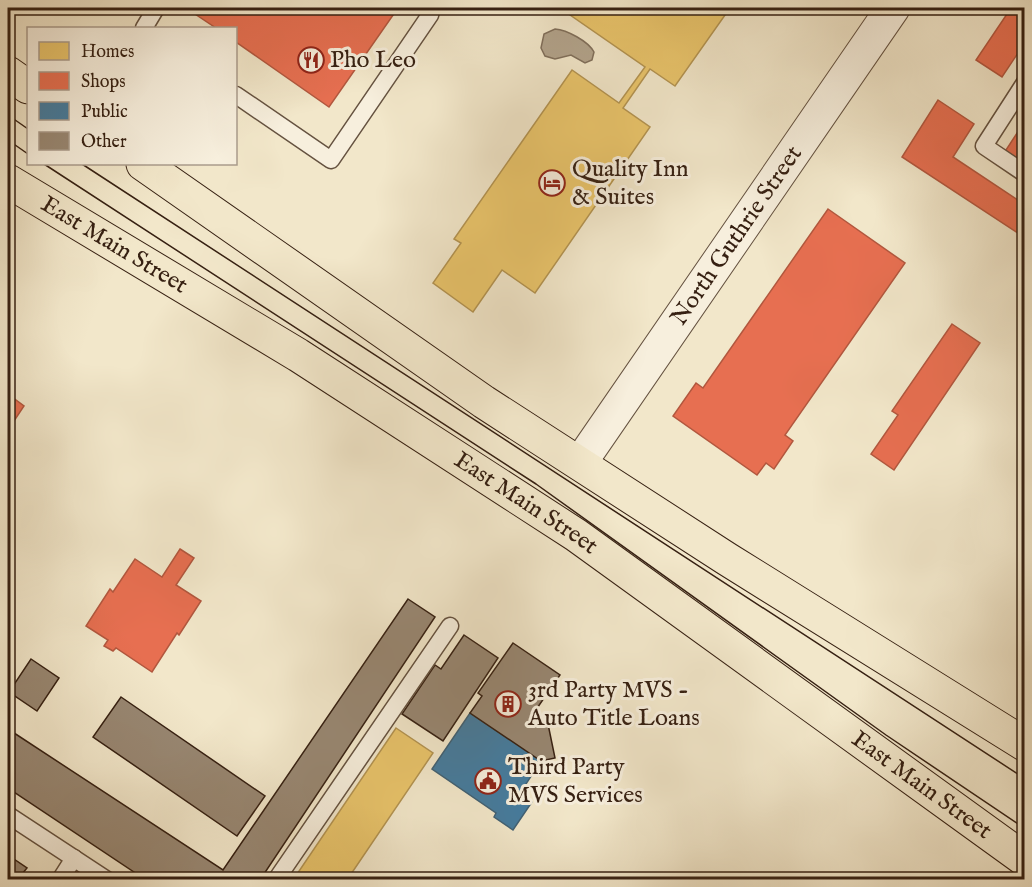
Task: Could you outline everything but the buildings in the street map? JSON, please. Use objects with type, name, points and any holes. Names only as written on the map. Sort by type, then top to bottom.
[{"type":"main road","points":[[8,73],[27,86]]},
{"type":"main road","points":[[144,165],[428,364],[727,559],[1024,744]]},
{"type":"main road","name":"East Main Street","points":[[8,181],[298,355],[576,536],[1024,859]]},
{"type":"street","name":"North Guthrie Street","points":[[580,463],[893,8]]},
{"type":"lane","points":[[145,27],[156,8]]},
{"type":"lane","points":[[237,96],[331,160],[430,15],[432,8]]},
{"type":"lane","points":[[1022,93],[984,146],[1024,173]]},
{"type":"lane","points":[[276,879],[450,626]]},
{"type":"lane","points":[[8,815],[107,879]]},
{"type":"lane","points":[[60,879],[74,858]]},
{"type":"shaded area","points":[[555,29],[571,34],[587,44],[594,52],[592,60],[585,63],[571,55],[555,59],[545,56],[541,48],[544,34]]},
{"type":"tram line","points":[[8,115],[27,128]]},
{"type":"tram line","points":[[8,140],[27,153]]},
{"type":"tram line","points":[[46,165],[536,484],[886,735],[1024,828]]},
{"type":"tram line","points":[[84,165],[1024,778]]},
{"type":"place","name":"Pho Leo","points":[[311,60]]},
{"type":"place","name":"Quality Inn & Suites","points":[[552,183]]},
{"type":"place","name":"3rd Party MVS - Auto Title Loans","points":[[508,704]]},
{"type":"place","name":"Third Party MVS Services","points":[[488,781]]}]
